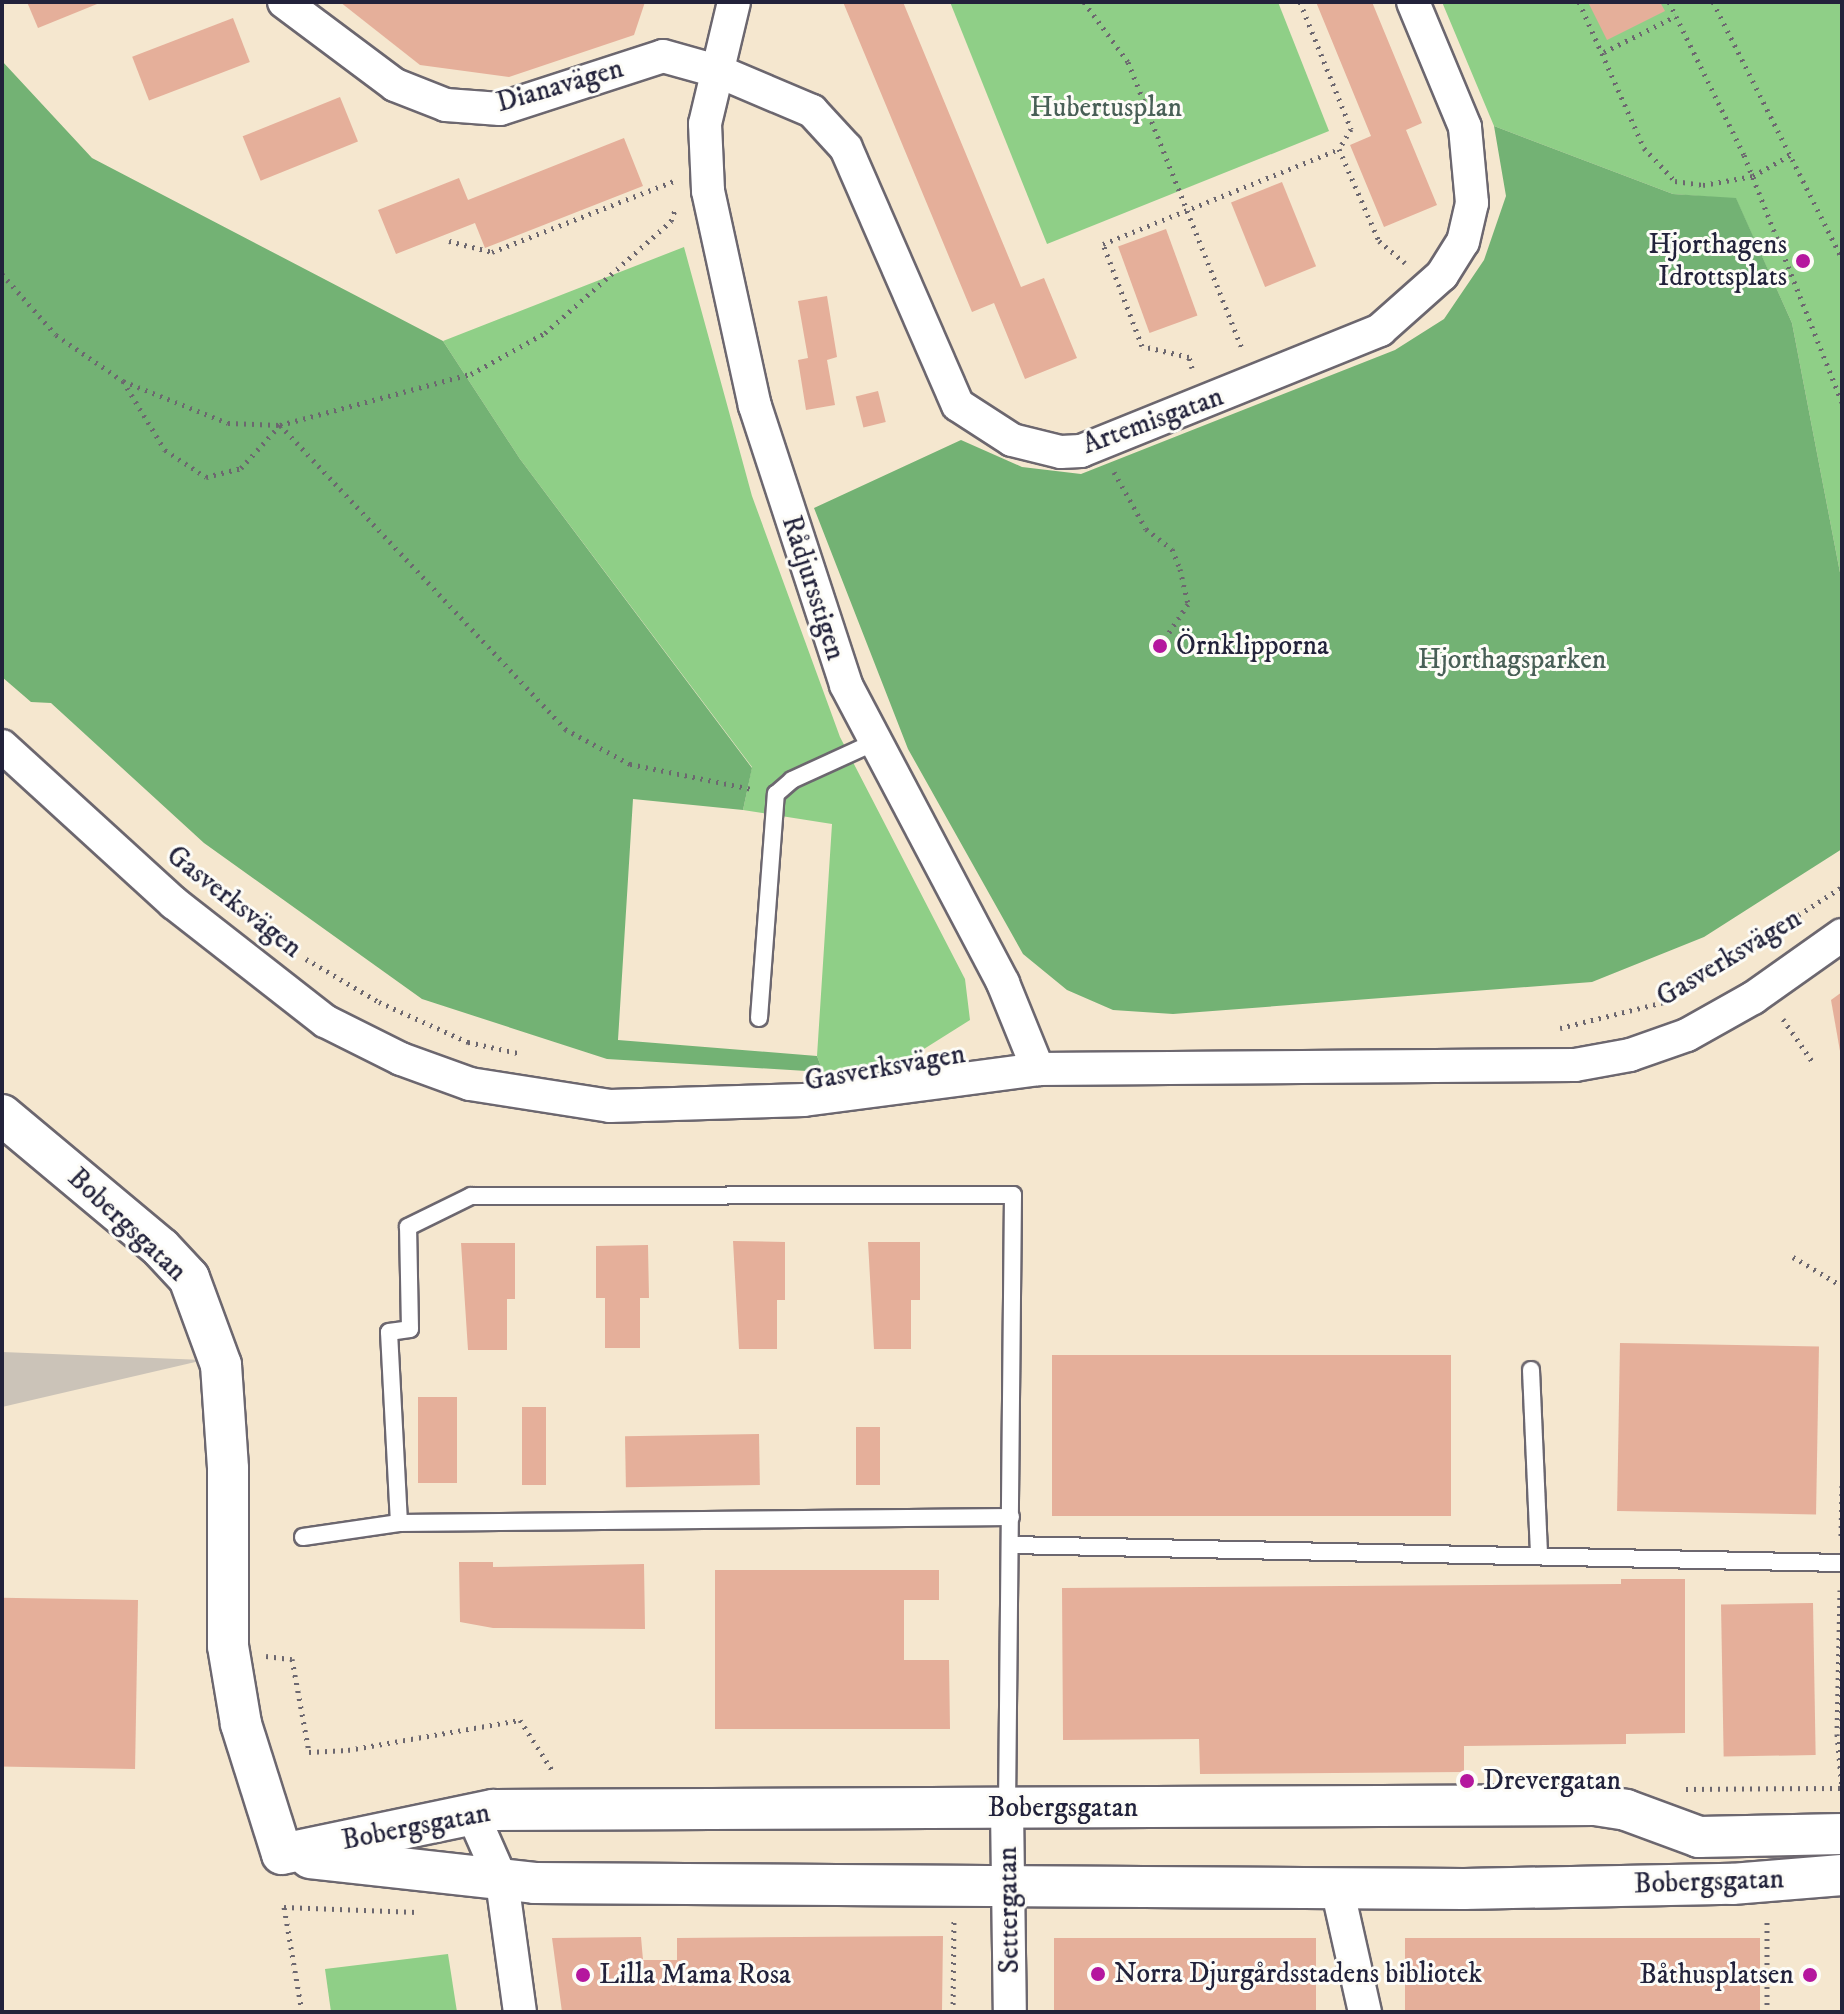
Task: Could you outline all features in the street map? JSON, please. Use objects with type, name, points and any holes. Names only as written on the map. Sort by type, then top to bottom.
[{"type":"street","name":"Dianavägen","points":[[284,2],[395,85],[446,105],[500,109],[663,56],[720,72]]},
{"type":"street","points":[[720,72],[734,2]]},
{"type":"street","name":"Artemisgatan","points":[[720,72],[812,111],[846,148],[958,405],[1012,440],[1061,452],[1100,442],[1202,404],[1380,330],[1432,285],[1463,242],[1472,203],[1465,127],[1413,2]]},
{"type":"street","name":"Rådjursstigen","points":[[720,72],[705,124],[698,172],[755,406],[819,614],[873,743],[1003,983],[1038,1069]]},
{"type":"street","name":"Gasverksvägen","points":[[2,746],[174,903],[325,1021],[401,1059],[470,1084],[625,1105],[804,1100],[1038,1069],[1575,1065],[1616,1058],[1687,1035],[1753,998],[1842,935]]},
{"type":"street","name":"Bobergsgatan","points":[[2,1115],[161,1248],[189,1278],[221,1365],[228,1469],[228,1646],[241,1724],[282,1854]]},
{"type":"street","name":"Bobergsgatan","points":[[282,1854],[472,1813],[1595,1805],[1626,1810],[1699,1837],[1842,1834]]},
{"type":"street","name":"Settergatan","points":[[1007,1809],[1010,2012]]},
{"type":"street","points":[[472,1813],[502,1881],[520,2012]]},
{"type":"street","name":"Bobergsgatan","points":[[282,1854],[502,1881],[1010,1888],[1732,1884],[1842,1875]]},
{"type":"street","points":[[1337,1888],[1365,2012]]},
{"type":"lane","points":[[759,1018],[776,794],[792,780],[873,743]]},
{"type":"lane","points":[[399,1523],[389,1332],[410,1329],[408,1227],[471,1196],[1013,1195],[1007,1809]]},
{"type":"lane","points":[[1531,1370],[1539,1552]]},
{"type":"lane","points":[[303,1537],[399,1523],[1011,1517]]},
{"type":"lane","points":[[1010,1545],[1539,1552],[1841,1562]]},
{"type":"path","points":[[1084,2],[1128,62],[1256,382]]},
{"type":"path","points":[[1202,404],[1189,357],[1142,346],[1103,244],[1186,208],[1339,149],[1351,129],[1300,2]]},
{"type":"path","points":[[1579,2],[1604,52],[1644,148],[1675,181],[1703,185],[1753,176],[1790,155]]},
{"type":"path","points":[[1669,2],[1753,176],[1842,402]]},
{"type":"path","points":[[1713,2],[1842,258]]},
{"type":"path","points":[[1604,52],[1676,16]]},
{"type":"path","points":[[1339,149],[1379,241],[1432,285]]},
{"type":"path","points":[[449,241],[492,252],[698,172]]},
{"type":"path","points":[[2,274],[56,335],[123,381],[228,423],[280,425],[471,374],[545,333],[671,221],[698,172]]},
{"type":"path","points":[[123,381],[165,450],[206,477],[241,468],[280,425]]},
{"type":"path","points":[[280,425],[565,729],[630,764],[776,794]]},
{"type":"path","points":[[1100,442],[1146,529],[1172,549],[1180,569],[1188,604],[1160,646]]},
{"type":"path","name":"Gasverksvägen","points":[[1550,1029],[1664,1002],[1842,887]]},
{"type":"path","name":"Gasverksvägen","points":[[303,957],[379,1002],[468,1042],[526,1055]]},
{"type":"path","points":[[1795,1011],[1783,1019],[1814,1064]]},
{"type":"path","points":[[1793,1257],[1842,1286]]},
{"type":"path","points":[[1677,1789],[1842,1789],[1837,1734],[1842,1485]]},
{"type":"path","points":[[228,1646],[292,1659],[309,1752],[348,1750],[520,1720],[558,1779]]},
{"type":"path","points":[[284,1907],[302,2012]]},
{"type":"path","points":[[1767,1915],[1767,2012]]},
{"type":"path","points":[[953,2012],[954,1920]]},
{"type":"shaded area","points":[[2,1352],[204,1360],[2,1407]]},
{"type":"green space","name":"Hubertusplan","points":[[950,2],[1278,2],[1329,131],[1047,244]]},
{"type":"green space","name":"Hjorthagens Idrottsplats","points":[[1442,2],[1842,2],[1842,583],[1792,323],[1736,199],[1673,194],[1494,126]]},
{"type":"green space","points":[[2,61],[92,158],[443,341],[520,459],[752,768],[743,810],[633,799],[618,1040],[817,1056],[823,1072],[607,1059],[422,999],[204,843],[51,703],[31,702],[2,677]]},
{"type":"green space","name":"Hjorthagsparken","points":[[1494,126],[1673,194],[1736,198],[1792,323],[1842,583],[1842,849],[1704,937],[1592,982],[1173,1014],[1113,1010],[1067,990],[1023,954],[908,749],[814,508],[961,440],[1022,467],[1081,474],[1395,350],[1444,319],[1484,260],[1506,196]]},
{"type":"green space","points":[[684,247],[752,496],[840,737],[965,979],[970,1020],[908,1059],[823,1072],[817,1056],[832,824],[743,810],[752,767],[520,459],[443,341]]},
{"type":"green space","points":[[448,1954],[457,2012],[331,2012],[325,1969]]},
{"type":"building","points":[[27,2],[102,2],[38,28]]},
{"type":"building","points":[[340,2],[645,2],[634,35],[509,77],[420,65]]},
{"type":"building","points":[[843,2],[903,2],[1021,287],[1044,278],[1077,358],[1025,379],[994,303],[972,312]]},
{"type":"building","points":[[1316,2],[1372,2],[1422,123],[1406,130],[1437,205],[1384,227],[1350,145],[1371,136]]},
{"type":"building","points":[[1588,2],[1660,2],[1665,11],[1607,40]]},
{"type":"building","points":[[233,18],[250,62],[149,101],[132,57]]},
{"type":"building","points":[[340,97],[358,142],[261,181],[243,136]]},
{"type":"building","points":[[624,138],[643,186],[485,248],[475,223],[396,254],[378,210],[459,178],[468,200]]},
{"type":"building","points":[[1282,182],[1316,266],[1265,287],[1231,203]]},
{"type":"building","points":[[1166,229],[1197,315],[1150,333],[1118,246]]},
{"type":"building","points":[[827,296],[837,357],[827,360],[835,405],[806,410],[798,360],[808,358],[798,301]]},
{"type":"building","points":[[878,391],[886,422],[863,428],[856,397]]},
{"type":"building","points":[[1842,992],[1842,1051],[1840,1051],[1831,1000]]},
{"type":"building","points":[[733,1241],[785,1242],[785,1300],[777,1300],[777,1349],[739,1349]]},
{"type":"building","points":[[868,1242],[920,1242],[920,1300],[911,1300],[911,1349],[874,1349]]},
{"type":"building","points":[[461,1243],[515,1243],[515,1299],[507,1299],[507,1350],[468,1350]]},
{"type":"building","points":[[648,1245],[649,1298],[640,1298],[640,1348],[605,1348],[605,1298],[596,1298],[596,1246]]},
{"type":"building","points":[[1620,1343],[1819,1346],[1816,1514],[1617,1511]]},
{"type":"building","points":[[1052,1355],[1451,1355],[1451,1516],[1052,1516]]},
{"type":"building","points":[[418,1397],[457,1397],[457,1483],[418,1483]]},
{"type":"building","points":[[522,1407],[546,1407],[546,1485],[522,1485]]},
{"type":"building","points":[[856,1427],[880,1427],[880,1485],[856,1485]]},
{"type":"building","points":[[759,1434],[760,1485],[626,1487],[625,1436]]},
{"type":"building","points":[[459,1562],[493,1562],[493,1567],[644,1564],[645,1629],[493,1628],[460,1622]]},
{"type":"building","points":[[715,1570],[939,1570],[939,1600],[904,1600],[904,1660],[949,1660],[950,1729],[715,1729]]},
{"type":"building","points":[[1621,1579],[1685,1579],[1685,1733],[1626,1734],[1626,1744],[1464,1746],[1464,1772],[1200,1774],[1199,1739],[1063,1740],[1062,1588],[1621,1584]]},
{"type":"building","points":[[2,1598],[138,1600],[135,1769],[2,1767]]},
{"type":"building","points":[[1813,1603],[1816,1755],[1724,1757],[1721,1605]]},
{"type":"building","points":[[943,1936],[942,2012],[562,2012],[552,1938],[641,1937],[643,1960],[677,1960],[677,1938]]},
{"type":"building","points":[[1054,1938],[1316,1938],[1316,2012],[1054,2012]]},
{"type":"building","points":[[1405,1938],[1760,1938],[1760,2012],[1405,2012]]},
{"type":"place","name":"Hjorthagens Idrottsplats","points":[[1803,261]]},
{"type":"place","name":"Örnklipporna","points":[[1160,646]]},
{"type":"place","name":"Drevergatan","points":[[1467,1781]]},
{"type":"place","name":"Norra Djurgårdsstadens bibliotek","points":[[1098,1974]]},
{"type":"place","name":"Lilla Mama Rosa","points":[[583,1975]]},
{"type":"place","name":"Båthusplatsen","points":[[1810,1975]]}]
